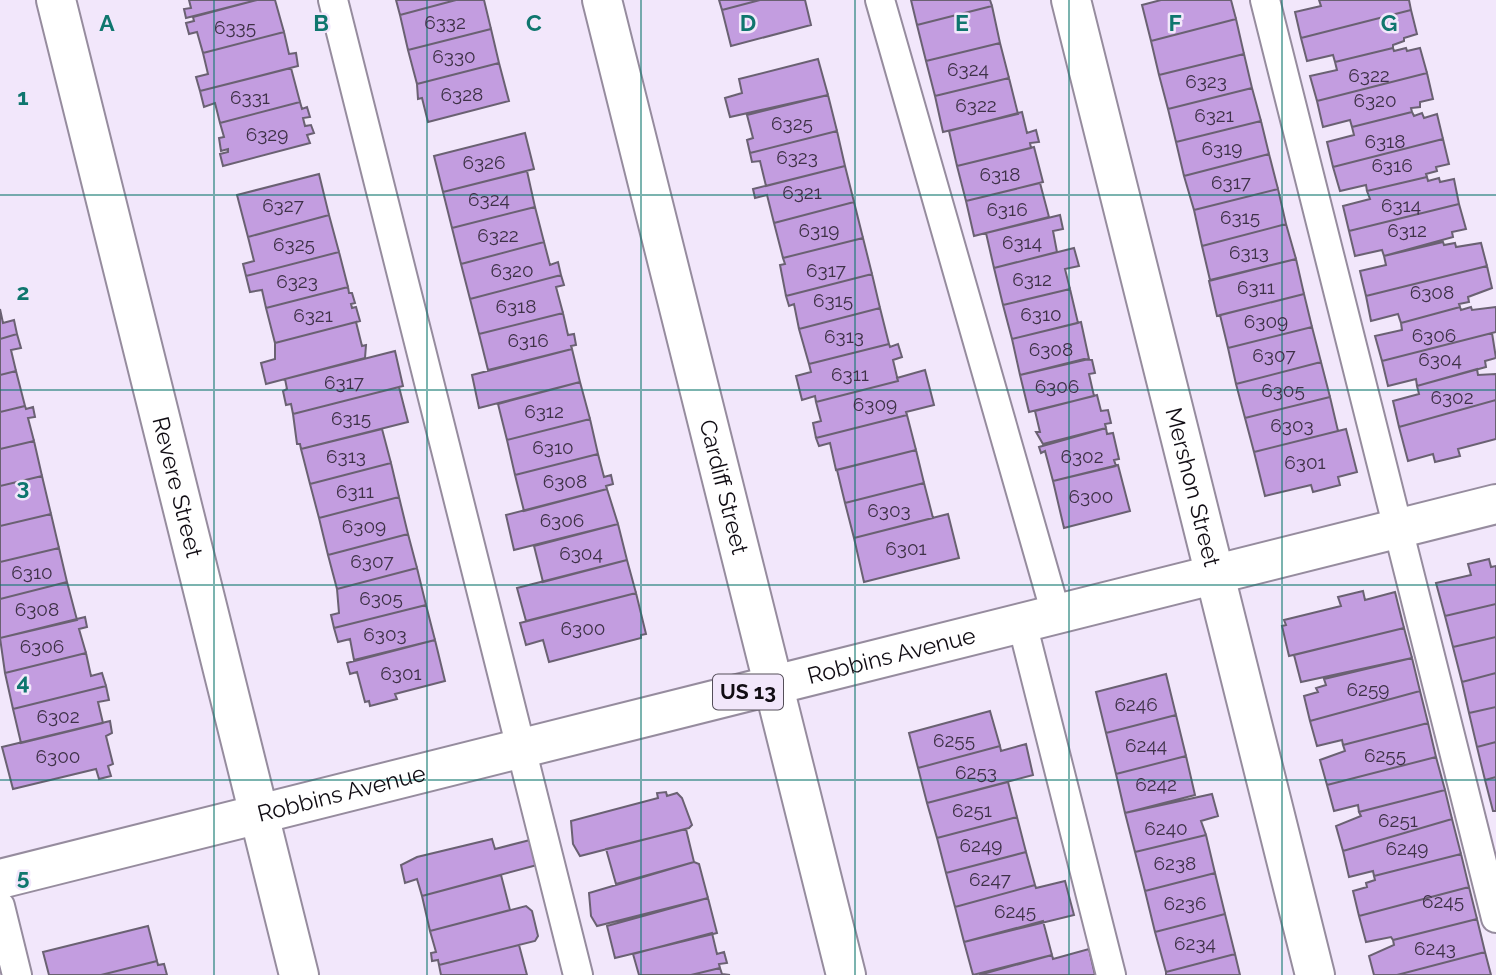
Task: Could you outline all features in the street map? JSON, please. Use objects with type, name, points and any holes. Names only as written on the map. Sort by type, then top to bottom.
[{"type":"main road","name":"Revere Street","points":[[56,0],[299,975]]},
{"type":"main road","name":"Cardiff Street","points":[[602,0],[845,975]]},
{"type":"main road","name":"Mershon Street","points":[[1070,0],[1315,975]]},
{"type":"main road","name":"Robbins Avenue","points":[[0,879],[1496,504]]},
{"type":"lane","points":[[333,0],[578,975]]},
{"type":"lane","points":[[880,0],[1039,619],[1111,975]]},
{"type":"lane","points":[[1265,0],[1496,918]]},
{"type":"lane","points":[[0,906],[17,975]]},
{"type":"building","points":[[189,0],[257,0],[186,18],[184,9],[191,8]]},
{"type":"building","points":[[257,0],[275,0],[284,32],[203,53],[197,32],[189,34],[186,23],[194,21],[193,17]]},
{"type":"building","points":[[396,0],[456,0],[400,15]]},
{"type":"building","points":[[456,0],[484,0],[491,29],[408,50],[400,15]]},
{"type":"building","points":[[719,0],[760,0],[722,10]]},
{"type":"building","points":[[760,0],[805,0],[811,25],[731,46],[722,10]]},
{"type":"building","points":[[911,0],[990,0],[992,6],[917,25]]},
{"type":"building","points":[[1161,0],[1231,0],[1236,19],[1151,41],[1142,5]]},
{"type":"building","points":[[1319,0],[1409,0],[1411,10],[1301,38],[1295,12],[1321,6]]},
{"type":"building","points":[[992,6],[1000,43],[926,61],[917,25]]},
{"type":"building","points":[[1411,10],[1417,34],[1404,38],[1404,41],[1393,45],[1393,48],[1335,62],[1333,55],[1307,61],[1301,38]]},
{"type":"building","points":[[1236,19],[1244,54],[1159,75],[1151,41]]},
{"type":"building","points":[[491,29],[499,63],[417,84],[408,50]]},
{"type":"building","points":[[284,32],[289,54],[296,53],[298,66],[200,91],[196,77],[208,74],[203,53]]},
{"type":"building","points":[[1000,43],[1009,78],[935,96],[926,61]]},
{"type":"building","points":[[1393,48],[1394,51],[1406,48],[1407,51],[1420,48],[1427,73],[1317,101],[1310,76],[1337,70],[1335,62]]},
{"type":"building","points":[[1244,54],[1252,88],[1168,109],[1159,75]]},
{"type":"building","points":[[818,59],[828,95],[730,117],[725,98],[742,93],[739,79]]},
{"type":"building","points":[[499,63],[509,101],[428,122],[422,98],[418,99],[417,84]]},
{"type":"building","points":[[291,68],[300,102],[220,123],[215,103],[204,107],[200,91]]},
{"type":"building","points":[[1427,73],[1433,99],[1420,102],[1420,107],[1411,108],[1412,112],[1352,127],[1350,120],[1323,127],[1317,101]]},
{"type":"building","points":[[1009,78],[1018,114],[943,132],[935,96]]},
{"type":"building","points":[[1252,88],[1261,121],[1176,142],[1168,109]]},
{"type":"building","points":[[828,95],[837,131],[750,153],[747,140],[753,138],[747,115]]},
{"type":"building","points":[[300,102],[302,109],[307,107],[310,117],[303,118],[305,126],[311,125],[314,133],[307,135],[310,143],[223,166],[220,154],[228,152],[228,149],[221,151],[219,138],[224,137],[220,123]]},
{"type":"building","points":[[1022,112],[1027,133],[1036,130],[1039,142],[1030,143],[1031,148],[957,166],[949,131]]},
{"type":"building","points":[[1412,112],[1414,116],[1422,113],[1424,118],[1437,114],[1443,139],[1333,167],[1327,142],[1354,135],[1352,127]]},
{"type":"building","points":[[1261,121],[1269,154],[1184,176],[1176,142]]},
{"type":"building","points":[[837,131],[845,166],[766,186],[760,161],[752,162],[750,153]]},
{"type":"building","points":[[525,133],[534,169],[443,192],[434,156]]},
{"type":"building","points":[[1443,139],[1449,164],[1436,167],[1437,171],[1426,174],[1427,177],[1367,191],[1366,185],[1340,191],[1333,167]]},
{"type":"building","points":[[1034,147],[1043,182],[966,201],[957,166]]},
{"type":"building","points":[[1269,154],[1278,189],[1194,210],[1184,176]]},
{"type":"building","points":[[845,166],[854,202],[774,223],[767,195],[755,198],[753,189]]},
{"type":"building","points":[[527,171],[535,207],[452,228],[443,192]]},
{"type":"building","points":[[319,174],[329,215],[248,237],[237,195]]},
{"type":"building","points":[[1427,177],[1428,181],[1439,178],[1440,182],[1454,179],[1459,204],[1349,231],[1343,206],[1370,199],[1367,191]]},
{"type":"building","points":[[1040,183],[1049,217],[974,236],[966,201]]},
{"type":"building","points":[[1278,189],[1286,224],[1202,246],[1194,210]]},
{"type":"building","points":[[854,202],[863,238],[783,258],[774,223]]},
{"type":"building","points":[[1459,204],[1466,229],[1452,232],[1453,237],[1384,256],[1382,250],[1355,256],[1349,231]]},
{"type":"building","points":[[535,207],[544,242],[461,264],[452,228]]},
{"type":"building","points":[[329,215],[339,252],[246,276],[243,264],[254,261],[248,237]]},
{"type":"building","points":[[1060,215],[1063,229],[1053,231],[1057,252],[994,268],[986,233]]},
{"type":"building","points":[[1286,224],[1296,259],[1210,280],[1202,246]]},
{"type":"building","points":[[863,238],[872,274],[786,296],[780,265],[785,264],[783,258]]},
{"type":"building","points":[[544,242],[550,265],[558,262],[561,275],[470,299],[461,264]]},
{"type":"building","points":[[1443,242],[1444,245],[1455,243],[1456,247],[1481,243],[1487,266],[1366,296],[1360,271],[1386,265],[1384,256]]},
{"type":"building","points":[[1074,248],[1079,266],[1065,269],[1070,289],[1003,305],[994,268]]},
{"type":"building","points":[[339,252],[348,287],[266,308],[262,290],[250,292],[246,276]]},
{"type":"building","points":[[1296,259],[1304,294],[1217,316],[1209,281]]},
{"type":"building","points":[[1487,266],[1492,288],[1468,297],[1469,302],[1459,304],[1460,307],[1401,323],[1398,314],[1371,321],[1366,296]]},
{"type":"building","points":[[872,274],[880,308],[799,329],[794,304],[789,306],[786,296]]},
{"type":"building","points":[[561,275],[564,285],[556,287],[563,313],[479,334],[470,299]]},
{"type":"building","points":[[348,287],[355,303],[351,304],[352,308],[356,307],[360,321],[275,343],[266,308]]},
{"type":"building","points":[[1070,289],[1078,323],[1012,339],[1003,305]]},
{"type":"building","points":[[1304,294],[1312,327],[1228,348],[1220,315]]},
{"type":"building","points":[[1460,307],[1461,310],[1471,307],[1472,310],[1496,307],[1496,332],[1382,361],[1375,336],[1402,330],[1401,323]]},
{"type":"building","points":[[880,308],[889,344],[809,364],[799,329]]},
{"type":"building","points":[[0,309],[3,323],[14,320],[17,334],[0,339]]},
{"type":"building","points":[[563,313],[568,335],[574,334],[576,345],[571,346],[572,349],[488,370],[479,334]]},
{"type":"building","points":[[356,322],[362,346],[366,345],[365,358],[266,384],[261,363],[275,359],[275,343]]},
{"type":"building","points":[[1081,322],[1089,359],[1020,375],[1012,339]]},
{"type":"building","points":[[1312,327],[1321,362],[1236,384],[1228,348]]},
{"type":"building","points":[[1492,333],[1496,358],[1485,361],[1486,367],[1417,386],[1416,379],[1388,386],[1382,361]]},
{"type":"building","points":[[17,334],[21,348],[11,350],[16,371],[0,375],[0,339]]},
{"type":"building","points":[[889,344],[890,347],[898,344],[902,357],[893,360],[898,381],[816,402],[815,396],[802,400],[796,376],[811,372],[809,364]]},
{"type":"building","points":[[572,349],[580,382],[479,408],[472,375]]},
{"type":"building","points":[[395,351],[403,386],[293,414],[291,404],[286,405],[283,391],[287,389],[285,379]]},
{"type":"building","points":[[1084,359],[1092,360],[1095,373],[1089,374],[1094,396],[1029,412],[1020,375]]},
{"type":"building","points":[[1321,362],[1330,397],[1245,418],[1236,384]]},
{"type":"building","points":[[1477,369],[1478,375],[1496,374],[1496,400],[1399,427],[1393,401],[1419,394],[1417,386]]},
{"type":"building","points":[[925,370],[934,405],[906,412],[907,415],[816,438],[813,423],[821,421],[816,402],[898,381],[897,378]]},
{"type":"building","points":[[16,371],[25,406],[0,412],[0,375]]},
{"type":"building","points":[[580,382],[590,419],[507,440],[498,404]]},
{"type":"building","points":[[399,387],[408,422],[301,449],[300,444],[297,444],[293,414]]},
{"type":"building","points":[[1097,395],[1101,411],[1108,410],[1111,423],[1105,424],[1106,428],[1043,444],[1036,432],[1040,432],[1035,411]]},
{"type":"building","points":[[1330,397],[1338,431],[1254,452],[1245,418]]},
{"type":"building","points":[[1496,400],[1496,439],[1458,449],[1460,456],[1435,462],[1433,454],[1408,461],[1399,427]]},
{"type":"building","points":[[25,406],[26,409],[33,407],[35,417],[28,418],[34,441],[0,449],[0,412]]},
{"type":"building","points":[[907,415],[916,450],[836,470],[830,443],[819,446],[816,438]]},
{"type":"building","points":[[590,419],[598,454],[515,475],[507,440]]},
{"type":"building","points":[[1106,428],[1107,434],[1113,433],[1119,459],[1114,460],[1116,466],[1053,481],[1045,451],[1041,453],[1039,447]]},
{"type":"building","points":[[382,429],[391,463],[310,484],[301,449]]},
{"type":"building","points":[[1346,429],[1357,472],[1338,477],[1340,485],[1313,492],[1311,485],[1265,496],[1254,452]]},
{"type":"building","points":[[34,441],[42,476],[0,486],[0,449]]},
{"type":"building","points":[[916,450],[924,483],[845,503],[837,470]]},
{"type":"building","points":[[598,454],[604,477],[611,475],[613,484],[606,486],[607,489],[524,511],[515,475]]},
{"type":"building","points":[[391,463],[399,497],[319,518],[310,484]]},
{"type":"building","points":[[1118,465],[1130,511],[1064,528],[1053,481]]},
{"type":"building","points":[[42,476],[51,514],[0,526],[0,486]]},
{"type":"building","points":[[924,483],[933,518],[854,538],[845,503]]},
{"type":"building","points":[[607,489],[618,524],[514,550],[506,515]]},
{"type":"building","points":[[399,497],[408,534],[328,555],[319,518]]},
{"type":"building","points":[[51,514],[59,548],[0,562],[0,526]]},
{"type":"building","points":[[948,514],[959,558],[864,582],[854,538]]},
{"type":"building","points":[[618,524],[627,560],[543,582],[534,546]]},
{"type":"building","points":[[408,534],[417,568],[337,589],[328,555]]},
{"type":"building","points":[[59,548],[67,582],[0,599],[0,562]]},
{"type":"building","points":[[1489,559],[1491,567],[1496,566],[1496,604],[1445,616],[1436,583],[1471,575],[1468,564]]},
{"type":"building","points":[[627,560],[636,593],[526,621],[517,588]]},
{"type":"building","points":[[417,568],[426,605],[334,628],[331,615],[339,613],[337,589]]},
{"type":"building","points":[[67,582],[77,620],[0,638],[0,599]]},
{"type":"building","points":[[1363,591],[1365,600],[1395,592],[1404,628],[1289,656],[1282,626],[1286,625],[1284,620],[1341,606],[1338,597]]},
{"type":"building","points":[[636,593],[646,634],[641,635],[641,638],[549,662],[543,640],[526,645],[520,623]]},
{"type":"building","points":[[1496,604],[1496,637],[1453,647],[1445,616]]},
{"type":"building","points":[[426,605],[435,640],[354,660],[350,639],[338,642],[334,628]]},
{"type":"building","points":[[85,617],[87,627],[79,629],[86,653],[5,673],[0,638]]},
{"type":"building","points":[[1404,628],[1412,658],[1301,682],[1294,655]]},
{"type":"building","points":[[1496,637],[1496,673],[1462,682],[1453,647]]},
{"type":"building","points":[[435,640],[445,681],[395,694],[397,699],[370,706],[369,701],[365,702],[357,672],[350,674],[347,663]]},
{"type":"building","points":[[86,653],[91,676],[102,673],[106,686],[13,709],[5,673]]},
{"type":"building","points":[[1412,658],[1420,691],[1310,721],[1304,696],[1318,692],[1316,688],[1326,685],[1324,679]]},
{"type":"building","points":[[1496,673],[1496,707],[1469,713],[1462,682]]},
{"type":"building","points":[[1166,674],[1176,715],[1106,733],[1096,692]]},
{"type":"building","points":[[106,686],[109,700],[98,702],[103,723],[21,743],[13,709]]},
{"type":"building","points":[[1420,691],[1428,723],[1343,745],[1342,740],[1317,746],[1310,721]]},
{"type":"building","points":[[1496,707],[1496,742],[1477,747],[1469,713]]},
{"type":"building","points":[[990,711],[1000,746],[918,768],[909,733]]},
{"type":"building","points":[[1176,715],[1186,756],[1116,774],[1106,733]]},
{"type":"building","points":[[110,721],[112,733],[106,736],[113,764],[108,766],[111,776],[99,779],[96,769],[13,789],[2,747]]},
{"type":"building","points":[[1428,723],[1436,757],[1327,785],[1320,760],[1345,751],[1343,745]]},
{"type":"building","points":[[1496,742],[1496,777],[1485,780],[1477,747]]},
{"type":"building","points":[[1026,744],[1033,775],[927,803],[918,768],[1000,746],[1001,751]]},
{"type":"building","points":[[1186,756],[1195,795],[1125,813],[1116,774]]},
{"type":"building","points":[[1436,757],[1445,790],[1359,812],[1358,805],[1334,811],[1327,785]]},
{"type":"building","points":[[1496,777],[1496,811],[1493,811],[1485,780]]},
{"type":"building","points":[[1008,782],[1017,817],[937,838],[927,803]]},
{"type":"building","points":[[1445,790],[1452,819],[1343,851],[1336,826],[1361,816],[1359,812]]},
{"type":"building","points":[[666,792],[667,796],[677,793],[682,798],[692,825],[689,828],[580,856],[573,844],[571,821],[658,798],[657,793]]},
{"type":"building","points":[[1212,794],[1218,816],[1201,821],[1206,835],[1135,852],[1125,813]]},
{"type":"building","points":[[1017,817],[1026,852],[946,873],[937,838]]},
{"type":"building","points":[[1452,819],[1461,854],[1374,876],[1373,871],[1349,877],[1343,851]]},
{"type":"building","points":[[686,829],[694,862],[616,884],[606,849]]},
{"type":"building","points":[[1206,835],[1215,873],[1145,891],[1135,852]]},
{"type":"building","points":[[492,839],[495,849],[530,840],[537,865],[422,896],[417,879],[405,883],[401,865],[417,857]]},
{"type":"building","points":[[1026,852],[1035,885],[955,907],[946,873]]},
{"type":"building","points":[[1461,854],[1469,887],[1359,916],[1353,891],[1367,887],[1366,883],[1375,880],[1374,876]]},
{"type":"building","points":[[694,862],[699,864],[708,898],[597,926],[591,916],[589,893]]},
{"type":"building","points":[[1215,873],[1225,914],[1155,932],[1145,891]]},
{"type":"building","points":[[501,875],[510,910],[430,931],[422,896]]},
{"type":"building","points":[[1065,881],[1074,915],[964,942],[955,907],[1035,885],[1036,888]]},
{"type":"building","points":[[1469,887],[1477,919],[1393,940],[1391,937],[1366,942],[1359,916]]},
{"type":"building","points":[[708,898],[717,933],[615,958],[607,926]]},
{"type":"building","points":[[526,906],[532,911],[538,936],[535,941],[439,965],[438,960],[432,961],[431,953],[436,952],[430,931]]},
{"type":"building","points":[[1225,914],[1235,954],[1166,972],[1155,932]]},
{"type":"building","points":[[1477,919],[1485,952],[1397,975],[1374,975],[1369,956],[1394,945],[1393,940]]},
{"type":"building","points":[[1043,921],[1052,955],[973,975],[964,942]]},
{"type":"building","points":[[148,926],[157,961],[101,975],[49,975],[43,952]]},
{"type":"building","points":[[712,933],[717,954],[724,952],[727,963],[719,964],[720,968],[691,975],[639,975],[633,954]]},
{"type":"building","points":[[519,945],[527,975],[441,975],[439,965]]},
{"type":"building","points":[[1089,949],[1095,975],[979,975],[1052,955],[1053,959]]},
{"type":"building","points":[[1485,952],[1491,975],[1397,975]]},
{"type":"building","points":[[1235,954],[1240,975],[1166,975],[1166,972]]},
{"type":"building","points":[[157,961],[158,965],[164,964],[167,975],[101,975]]},
{"type":"building","points":[[720,968],[722,974],[730,975],[691,975]]}]
